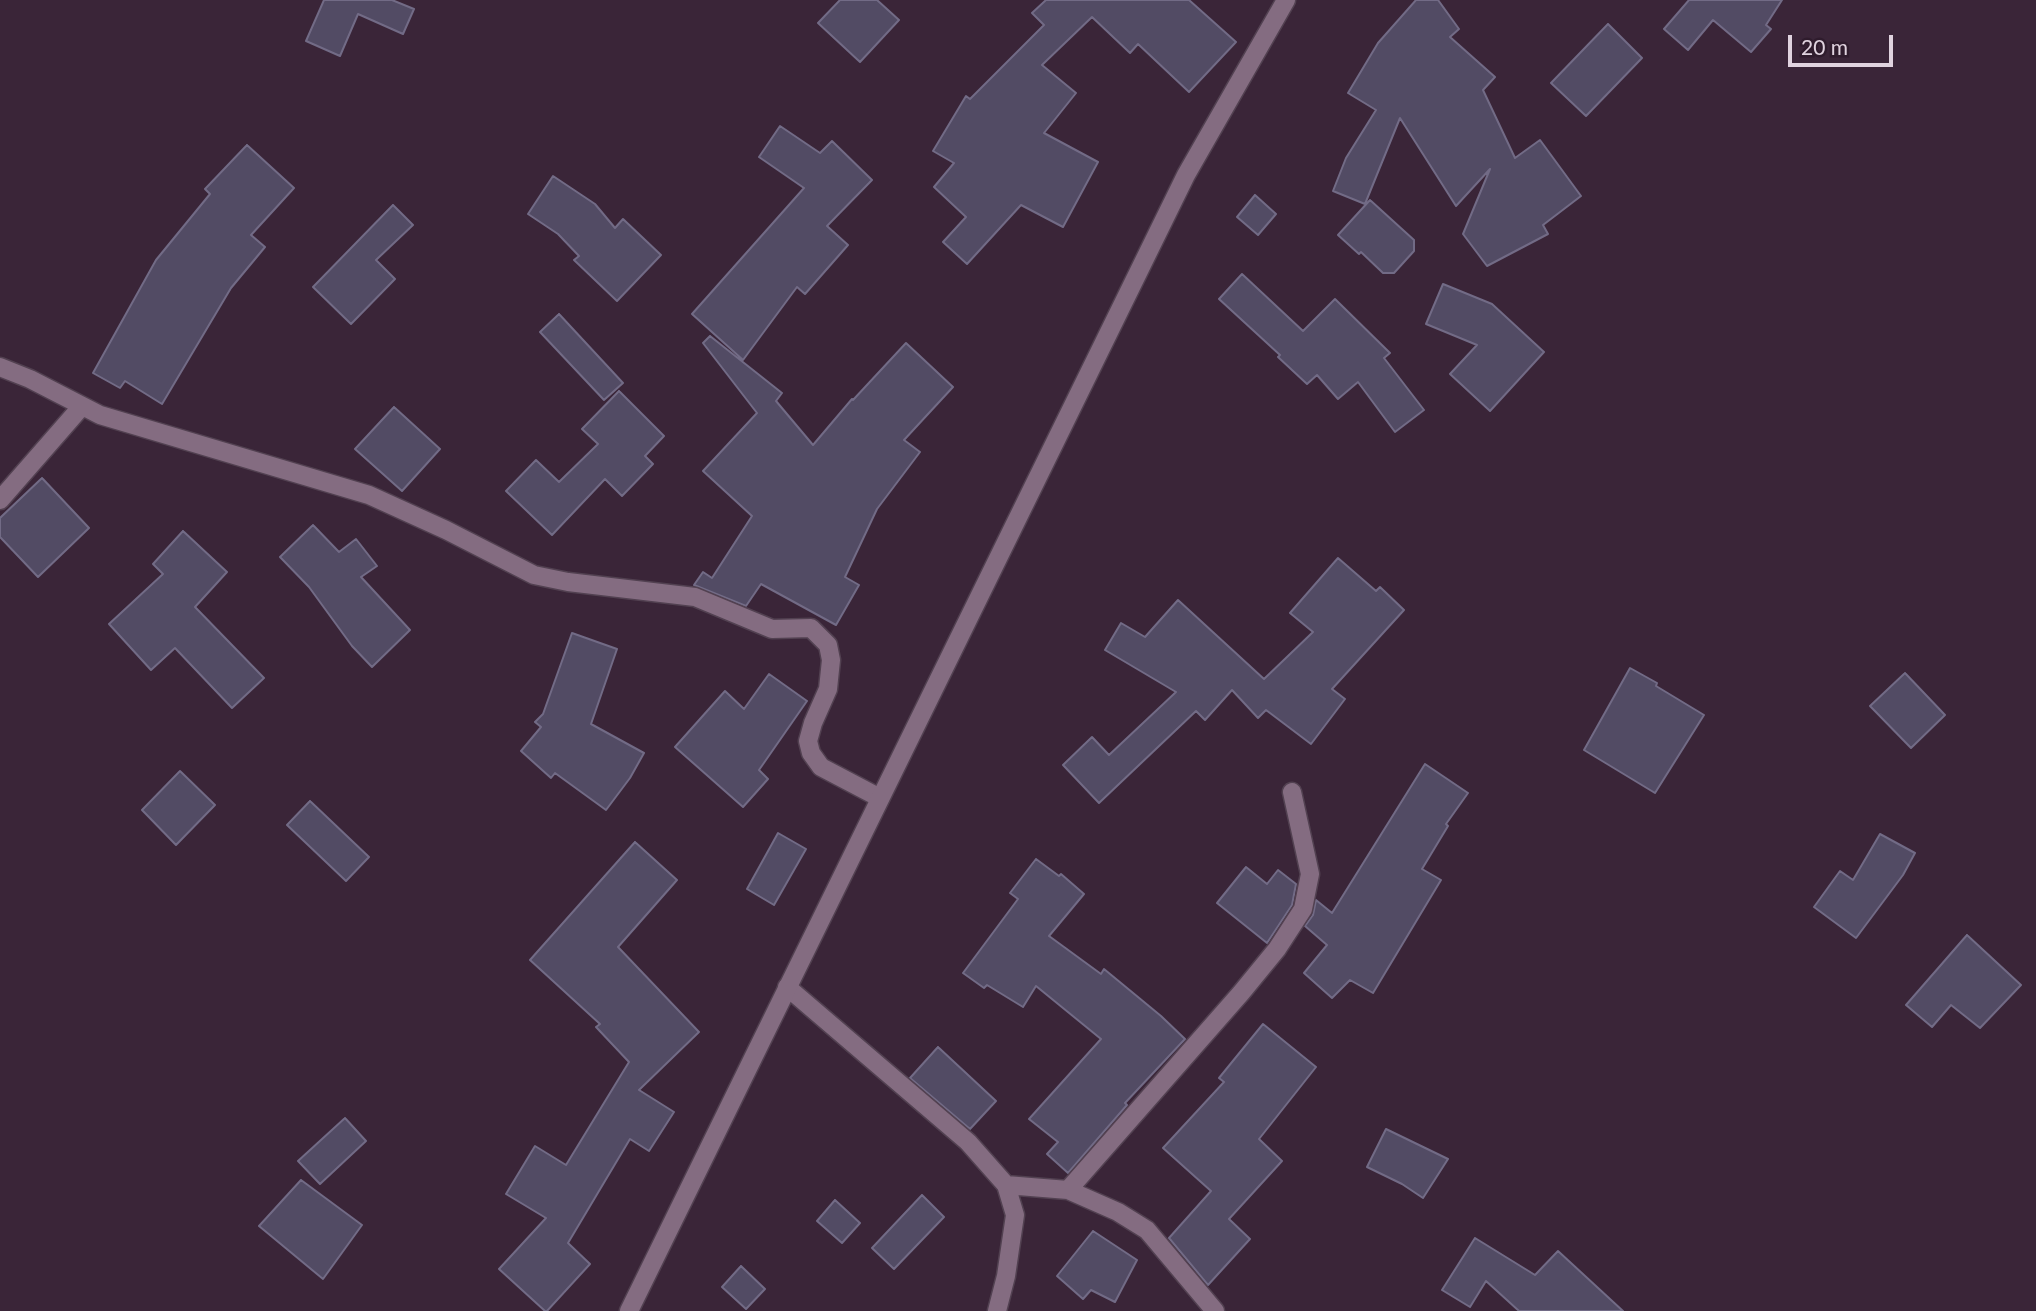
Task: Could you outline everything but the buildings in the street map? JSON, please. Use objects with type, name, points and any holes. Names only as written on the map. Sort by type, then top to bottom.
[{"type":"street","points":[[629,1311],[1186,175],[1286,0]]},
{"type":"street","points":[[0,368],[30,379],[100,415],[369,495],[534,575],[568,582],[695,597],[772,629],[811,628],[828,645],[831,660],[828,688],[808,741],[811,753],[821,767],[880,798]]},
{"type":"street","points":[[0,500],[82,406]]},
{"type":"street","points":[[1068,1190],[1241,993],[1277,949],[1303,909],[1310,874],[1292,792]]},
{"type":"street","points":[[787,987],[968,1142],[1006,1185],[1015,1215],[1006,1276],[997,1311]]},
{"type":"street","points":[[1006,1185],[1068,1190],[1118,1212],[1147,1230],[1215,1311]]}]
